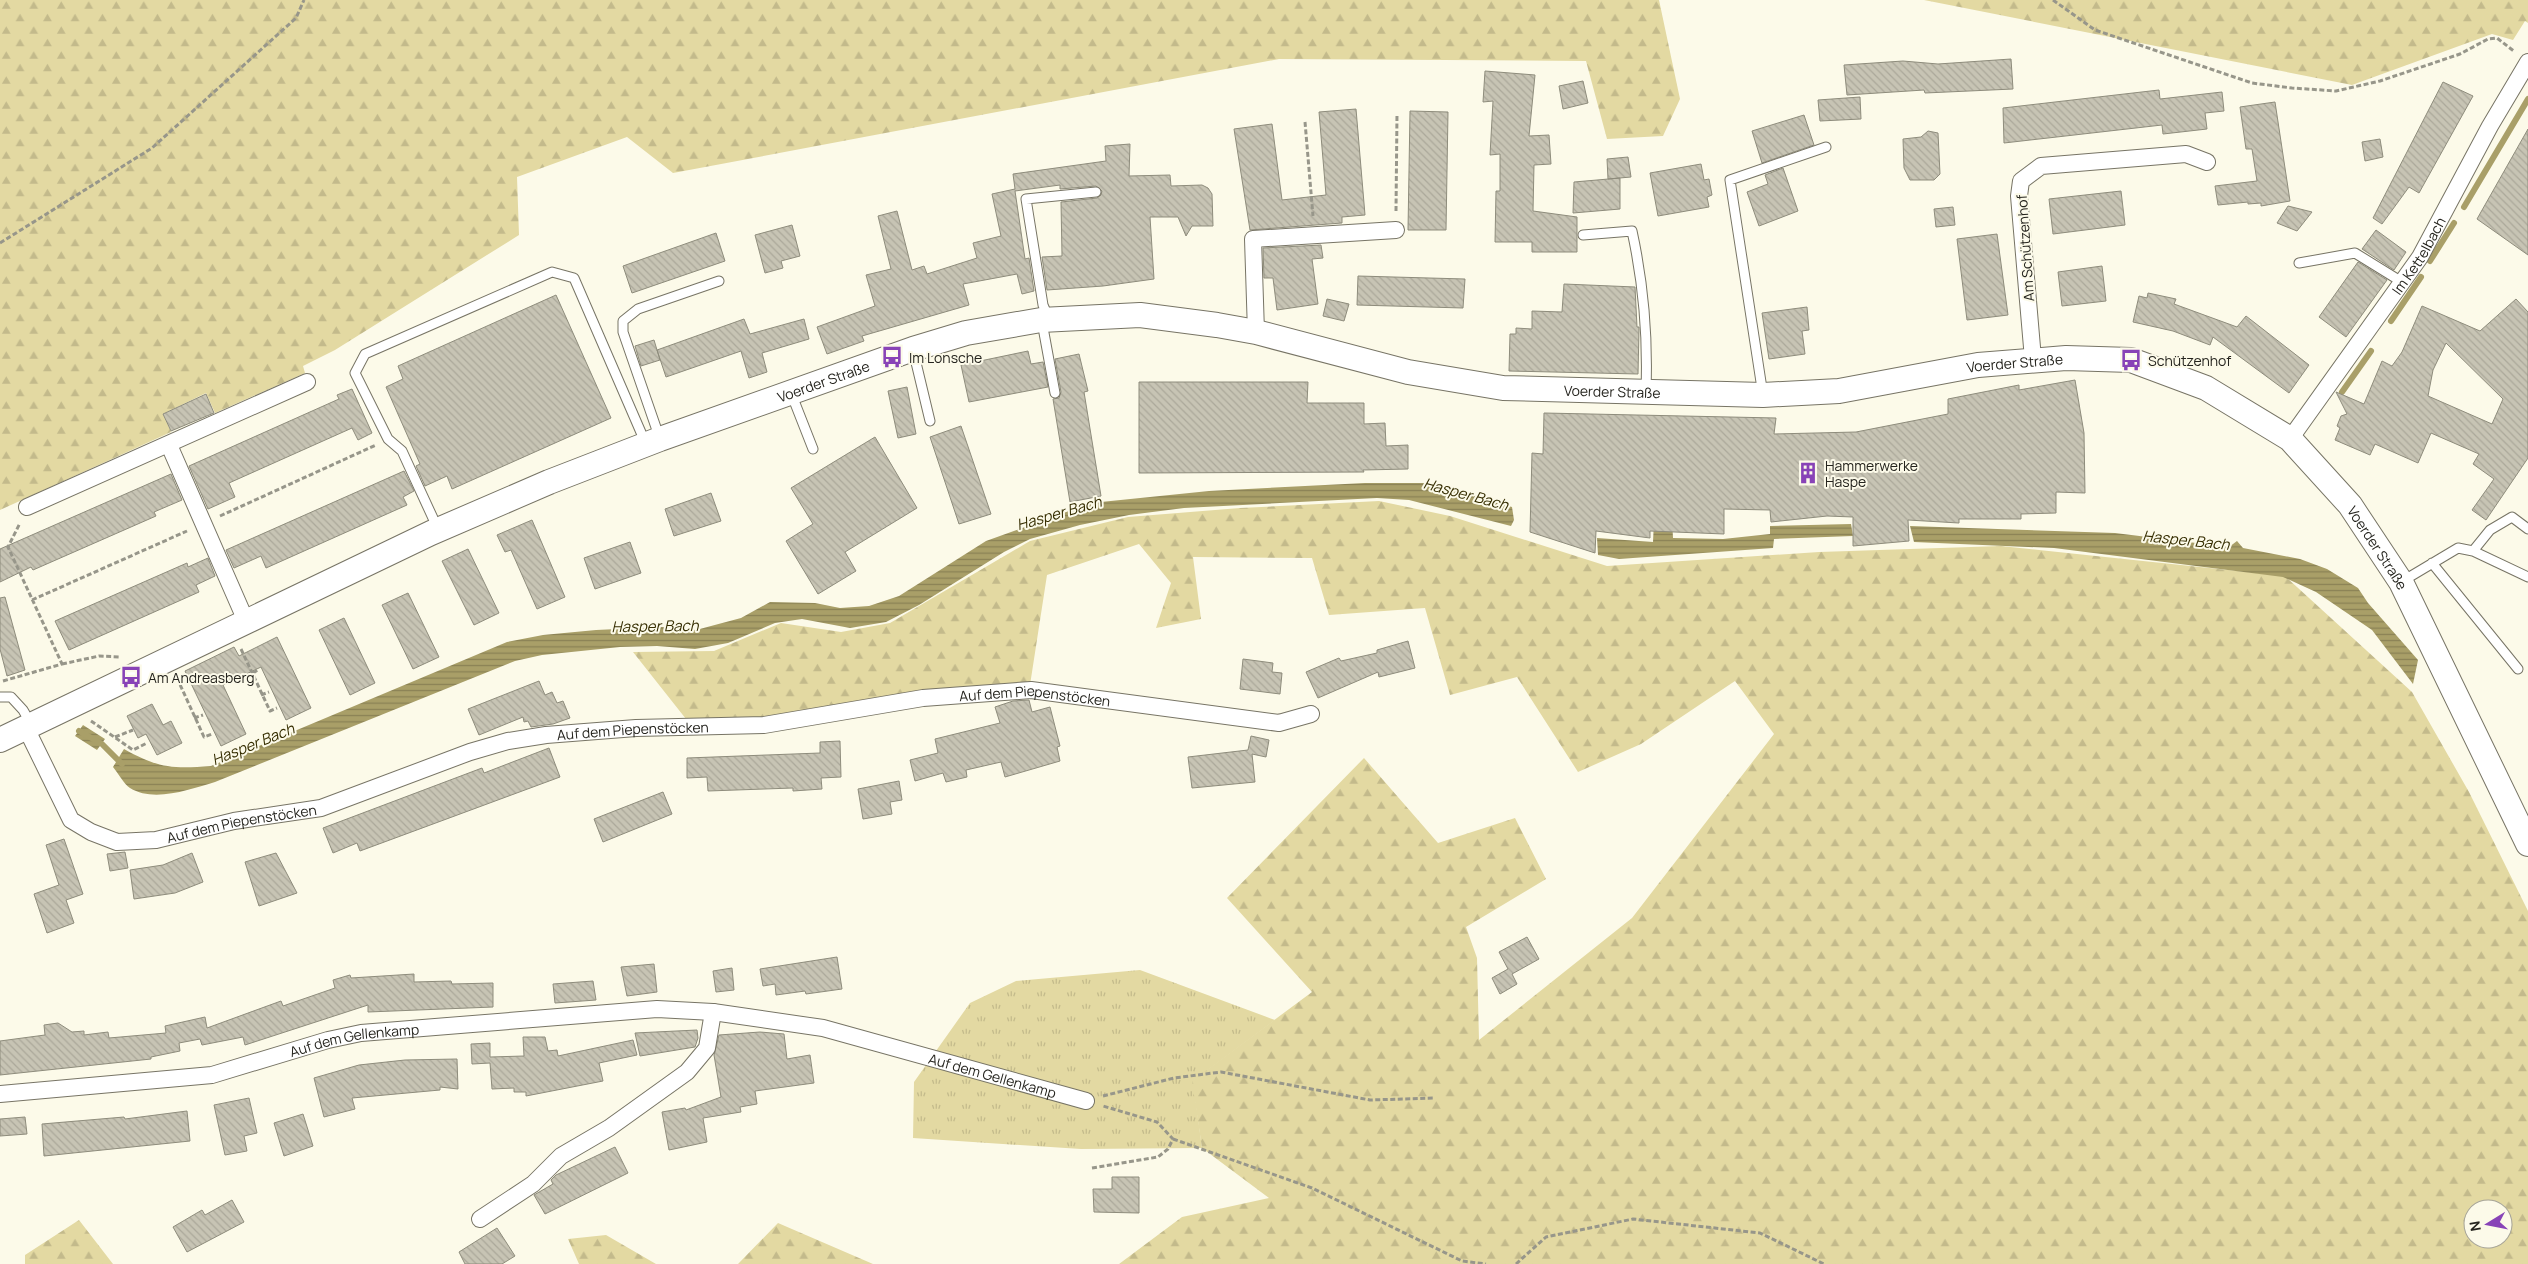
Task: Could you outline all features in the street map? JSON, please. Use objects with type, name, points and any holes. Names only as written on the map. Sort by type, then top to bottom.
[{"type":"main road","name":"Voerder Straße","points":[[438,530],[549,482],[653,441],[913,349],[966,333],[1045,319],[1140,316],[1179,319],[1256,332],[1408,372],[1478,385],[1646,393],[1763,395],[1839,390],[1978,365],[2032,359],[2100,358],[2131,360],[2206,388],[2290,439],[2350,505],[2401,582],[2528,844]]},
{"type":"main road","points":[[0,740],[438,530]]},
{"type":"street","name":"Im Kettelbach","points":[[2290,439],[2420,257],[2490,126],[2528,62]]},
{"type":"street","name":"Am Schützenhof","points":[[2032,359],[2019,196],[2021,181],[2041,166],[2186,154],[2207,162]]},
{"type":"street","points":[[1256,332],[1253,239],[1314,233],[1396,230]]},
{"type":"street","points":[[27,507],[307,382]]},
{"type":"street","points":[[169,445],[239,625]]},
{"type":"street","name":"Auf dem Piepenstöcken","points":[[29,727],[71,820],[91,832],[118,842],[156,840],[234,821],[321,808],[470,752],[508,741],[546,734],[636,728],[764,725],[924,698],[1031,690],[1279,723],[1311,714]]},
{"type":"street","name":"Auf dem Gellenkamp","points":[[0,1094],[212,1075],[328,1040],[361,1033],[657,1009],[713,1012],[823,1028],[1086,1101]]},
{"type":"street","points":[[480,1219],[533,1184],[561,1156],[609,1128],[687,1072],[707,1048],[713,1012]]},
{"type":"lane","points":[[1763,395],[1730,180],[1826,147]]},
{"type":"lane","points":[[1055,393],[1026,199],[1096,192]]},
{"type":"lane","points":[[1583,235],[1632,232],[1642,279],[1648,343],[1646,393]]},
{"type":"lane","points":[[2299,263],[2355,253],[2402,282]]},
{"type":"lane","points":[[438,530],[402,451],[388,439],[355,373],[365,354],[552,272],[574,278],[653,441]]},
{"type":"lane","points":[[653,441],[623,332],[623,321],[638,309],[719,281]]},
{"type":"lane","points":[[913,349],[930,421]]},
{"type":"lane","points":[[791,392],[813,449]]},
{"type":"lane","points":[[2472,551],[2490,530],[2512,517],[2528,529]]},
{"type":"lane","points":[[2401,582],[2458,548],[2472,551],[2528,577]]},
{"type":"lane","points":[[2432,563],[2518,669]]},
{"type":"lane","points":[[0,697],[11,698],[23,710],[29,727]]},
{"type":"path","points":[[0,243],[152,148],[296,18],[304,0]]},
{"type":"path","points":[[2053,0],[2095,30],[2252,83],[2336,91],[2380,81],[2460,54],[2488,39],[2497,38],[2528,62]]},
{"type":"path","points":[[1396,230],[1397,114]]},
{"type":"path","points":[[1305,122],[1314,233]]},
{"type":"path","points":[[27,507],[8,548],[62,664]]},
{"type":"path","points":[[239,625],[261,695],[270,712],[277,708]]},
{"type":"path","points":[[0,682],[62,664],[99,656],[122,657],[131,677]]},
{"type":"path","points":[[169,659],[204,738],[212,734]]},
{"type":"path","points":[[253,672],[259,670]]},
{"type":"path","points":[[261,695],[269,692]]},
{"type":"path","points":[[70,707],[133,750],[147,743]]},
{"type":"path","points":[[194,718],[203,715]]},
{"type":"path","points":[[115,737],[133,730]]},
{"type":"path","points":[[1086,1101],[1174,1078],[1222,1072],[1370,1100],[1435,1098]]},
{"type":"path","points":[[1086,1101],[1157,1122],[1173,1139],[1312,1188],[1462,1261],[1486,1264]]},
{"type":"path","points":[[1092,1168],[1158,1157],[1168,1149],[1173,1139]]},
{"type":"path","points":[[1516,1264],[1546,1237],[1633,1219],[1760,1233],[1824,1264]]},
{"type":"green space","points":[[0,0],[1659,0],[1680,99],[1663,136],[1607,139],[1586,61],[1279,59],[673,173],[627,137],[517,177],[519,235],[335,350],[303,366],[305,373],[215,413],[206,393],[163,414],[171,432],[0,510]]},
{"type":"green space","points":[[1924,0],[2528,0],[2528,23],[2525,21],[2513,40],[2492,34],[2352,85]]},
{"type":"green space","points":[[1379,501],[1450,516],[1607,566],[1819,552],[2001,546],[2285,576],[2412,692],[2469,792],[2528,911],[2528,1264],[1119,1264],[1182,1217],[1269,1198],[1202,1148],[1192,1081],[1312,992],[1227,898],[1364,758],[1438,843],[1515,818],[1546,879],[1466,927],[1477,958],[1479,1040],[1632,918],[1774,734],[1735,681],[1641,744],[1578,772],[1517,677],[1450,695],[1425,608],[1329,615],[1312,558],[1193,557],[1201,619],[1156,628],[1171,583],[1139,544],[1047,575],[1030,685],[762,720],[686,719],[633,652],[714,651],[781,623],[841,632],[890,623],[1030,541],[1128,517],[1240,508]]},
{"type":"green space","points":[[1140,970],[1275,1020],[1193,1081],[1202,1148],[1081,1149],[913,1138],[914,1082],[970,1003],[1016,981]]},
{"type":"green space","points":[[79,1220],[113,1264],[25,1264],[25,1255]]},
{"type":"green space","points":[[778,1223],[873,1264],[738,1264]]},
{"type":"green space","points":[[606,1235],[656,1264],[579,1264],[568,1239]]},
{"type":"water","points":[[1365,483],[1434,483],[1512,507],[1514,520],[1511,526],[1409,500],[1377,498],[1184,508],[1129,515],[1080,525],[1030,539],[1004,552],[919,605],[886,622],[850,628],[802,619],[775,623],[728,643],[695,649],[657,646],[620,647],[542,655],[515,661],[215,782],[172,793],[150,794],[130,788],[113,767],[124,749],[146,760],[166,766],[211,766],[507,642],[543,635],[596,630],[662,627],[696,630],[741,618],[770,602],[815,603],[840,608],[869,606],[899,596],[986,541],[1091,503],[1209,491]]},
{"type":"water","points":[[1672,519],[1673,538],[1723,539],[1770,534],[1770,526],[1851,524],[1853,536],[1774,539],[1773,548],[1619,559],[1598,555],[1597,538],[1653,542],[1654,521]]},
{"type":"water","points":[[1910,526],[2115,533],[2229,547],[2237,541],[2243,548],[2300,559],[2327,569],[2358,588],[2368,603],[2418,660],[2413,684],[2372,630],[2316,592],[2283,577],[2054,548],[1914,542]]},
{"type":"water","points":[[83,725],[105,739],[97,750],[75,736]]},
{"type":"building","points":[[2011,59],[2013,89],[1925,93],[1924,90],[1847,95],[1844,65],[1903,61],[1938,64]]},
{"type":"building","points":[[1485,71],[1535,75],[1529,136],[1549,135],[1551,164],[1534,165],[1533,211],[1577,217],[1577,252],[1532,252],[1532,242],[1495,242],[1496,191],[1500,191],[1500,154],[1490,155],[1493,101],[1483,102]]},
{"type":"building","points":[[1583,81],[1588,103],[1563,109],[1559,86]]},
{"type":"building","points":[[2443,82],[2473,96],[2419,193],[2409,187],[2382,224],[2373,218]]},
{"type":"building","points":[[2159,90],[2160,99],[2222,92],[2224,111],[2205,113],[2207,129],[2163,134],[2162,125],[2004,143],[2003,108]]},
{"type":"building","points":[[1860,97],[1861,119],[1820,121],[1818,100]]},
{"type":"building","points":[[2275,102],[2290,201],[2261,206],[2261,203],[2248,204],[2248,202],[2218,205],[2215,186],[2257,181],[2252,149],[2246,149],[2240,107]]},
{"type":"building","points":[[1356,109],[1365,215],[1342,217],[1342,223],[1250,230],[1234,129],[1272,124],[1282,200],[1326,195],[1319,112]]},
{"type":"building","points":[[1410,111],[1448,112],[1446,230],[1408,230]]},
{"type":"building","points":[[1804,115],[1814,145],[1762,163],[1752,131]]},
{"type":"building","points":[[2528,129],[2528,255],[2477,219]]},
{"type":"building","points":[[1928,131],[1938,133],[1940,174],[1934,180],[1910,180],[1904,168],[1903,139],[1921,137]]},
{"type":"building","points":[[2380,139],[2383,157],[2365,161],[2362,142]]},
{"type":"building","points":[[1130,144],[1129,176],[1170,175],[1171,186],[1202,185],[1208,188],[1212,194],[1213,226],[1192,226],[1186,236],[1178,217],[1150,217],[1154,279],[1103,286],[1047,290],[1042,257],[1062,256],[1061,202],[1097,198],[1101,195],[1102,191],[1096,186],[1060,189],[1060,185],[1015,191],[1025,259],[1029,258],[1034,291],[1022,294],[1017,274],[963,284],[969,305],[862,336],[864,341],[827,354],[817,327],[875,306],[866,275],[891,269],[878,216],[897,211],[912,270],[924,266],[927,274],[977,258],[973,243],[1001,236],[992,194],[1015,189],[1013,174],[1106,161],[1105,146]]},
{"type":"building","points":[[1628,157],[1631,177],[1608,179],[1607,159]]},
{"type":"building","points":[[1701,164],[1704,180],[1709,179],[1712,195],[1707,197],[1709,207],[1658,216],[1650,173]]},
{"type":"building","points":[[1783,168],[1798,211],[1759,226],[1747,192],[1768,184],[1765,175]]},
{"type":"building","points":[[1620,178],[1620,209],[1573,213],[1574,182]]},
{"type":"building","points":[[2121,191],[2125,225],[2053,234],[2049,199]]},
{"type":"building","points":[[2288,206],[2312,212],[2297,231],[2277,223]]},
{"type":"building","points":[[1953,207],[1955,225],[1936,227],[1934,209]]},
{"type":"building","points":[[792,225],[800,256],[781,261],[783,268],[765,273],[755,235]]},
{"type":"building","points":[[2376,230],[2406,252],[2394,270],[2362,249]]},
{"type":"building","points":[[716,233],[725,261],[632,293],[623,266]]},
{"type":"building","points":[[1997,234],[2008,315],[1967,320],[1957,239]]},
{"type":"building","points":[[1321,245],[1323,258],[1312,259],[1318,304],[1277,310],[1273,278],[1264,278],[1263,248]]},
{"type":"building","points":[[2358,262],[2387,280],[2346,337],[2319,317]]},
{"type":"building","points":[[2102,266],[2106,301],[2062,306],[2058,272]]},
{"type":"building","points":[[1358,276],[1465,279],[1463,308],[1357,305]]},
{"type":"building","points":[[1564,284],[1635,287],[1637,327],[1639,327],[1638,374],[1509,371],[1510,334],[1516,334],[1516,328],[1532,329],[1532,311],[1562,312]]},
{"type":"building","points":[[2148,293],[2176,299],[2174,304],[2237,327],[2246,316],[2309,365],[2289,393],[2213,337],[2210,345],[2173,331],[2133,322],[2139,296],[2147,298]]},
{"type":"building","points":[[556,295],[611,418],[452,489],[447,476],[425,486],[416,466],[420,464],[386,387],[403,379],[398,366]]},
{"type":"building","points":[[1327,299],[1349,304],[1344,321],[1323,316]]},
{"type":"building","points":[[2516,299],[2528,312],[2528,458],[2486,520],[2472,510],[2494,479],[2473,464],[2479,454],[2431,433],[2418,463],[2375,444],[2370,455],[2335,440],[2340,428],[2337,426],[2341,416],[2347,414],[2336,392],[2364,404],[2382,361],[2392,366],[2402,352],[2422,306],[2480,331]],"holes":[[[2446,343],[2503,399],[2492,424],[2428,396],[2433,370]]]},
{"type":"building","points":[[1807,307],[1809,330],[1802,331],[1805,354],[1769,359],[1762,313]]},
{"type":"building","points":[[744,319],[750,334],[804,319],[809,339],[762,353],[767,372],[749,378],[741,351],[666,377],[657,350]]},
{"type":"building","points":[[654,340],[660,360],[641,366],[635,346]]},
{"type":"building","points":[[1028,351],[1031,364],[1043,362],[1048,387],[969,402],[961,365]]},
{"type":"building","points":[[1079,354],[1088,391],[1084,392],[1101,496],[1070,502],[1053,399],[1059,398],[1061,392],[1055,359]]},
{"type":"building","name":"Hammerwerke Haspe","points":[[2075,380],[2084,433],[2085,493],[2056,492],[2056,513],[2021,514],[2021,519],[1959,519],[1959,523],[1908,520],[1909,541],[1853,546],[1853,517],[1827,516],[1771,522],[1770,510],[1724,509],[1724,534],[1650,531],[1650,538],[1596,531],[1595,553],[1530,532],[1532,453],[1543,454],[1544,413],[1776,418],[1774,434],[1856,432],[1948,414],[1948,399],[2019,385],[2019,390]]},
{"type":"building","points":[[1139,382],[1308,382],[1307,403],[1364,403],[1364,424],[1385,423],[1386,446],[1408,445],[1408,469],[1363,470],[1364,472],[1139,473]]},
{"type":"building","points":[[907,387],[916,434],[898,438],[888,391]]},
{"type":"building","points":[[352,389],[372,433],[358,440],[352,428],[229,483],[235,497],[208,509],[189,466],[339,399],[337,395]]},
{"type":"building","points":[[206,394],[214,413],[171,431],[163,414]]},
{"type":"building","points":[[961,426],[991,514],[959,524],[930,437]]},
{"type":"building","points":[[875,437],[917,508],[845,552],[856,571],[818,594],[786,541],[813,524],[791,488]]},
{"type":"building","points":[[404,471],[414,491],[403,497],[407,505],[266,568],[261,556],[234,568],[226,550]]},
{"type":"building","points":[[171,474],[182,500],[154,512],[156,516],[33,570],[31,567],[0,582],[0,549]]},
{"type":"building","points":[[711,493],[721,521],[674,536],[665,509]]},
{"type":"building","points":[[532,520],[565,597],[537,609],[511,550],[505,552],[497,535]]},
{"type":"building","points":[[630,542],[641,573],[595,589],[584,558]]},
{"type":"building","points":[[468,549],[499,613],[474,625],[442,561]]},
{"type":"building","points":[[208,558],[215,576],[196,585],[199,592],[69,650],[55,621],[187,563],[188,567]]},
{"type":"building","points":[[408,593],[439,657],[413,669],[382,605]]},
{"type":"building","points":[[5,597],[25,670],[7,676],[0,649],[0,598]]},
{"type":"building","points":[[344,618],[375,683],[350,695],[319,630]]},
{"type":"building","points":[[277,637],[311,708],[286,720],[261,667],[223,685],[246,734],[221,746],[185,671],[234,647],[239,656]]},
{"type":"building","points":[[1408,641],[1415,668],[1379,677],[1378,672],[1318,698],[1306,672],[1339,658],[1341,661],[1377,653],[1377,650]]},
{"type":"building","points":[[1243,659],[1273,663],[1272,672],[1282,673],[1280,694],[1240,689]]},
{"type":"building","points":[[539,681],[545,695],[552,692],[557,703],[563,701],[570,718],[553,724],[531,727],[528,721],[524,722],[523,717],[479,735],[468,709]]},
{"type":"building","points":[[1029,700],[1032,712],[1050,707],[1060,746],[1057,747],[1060,761],[1005,777],[1001,762],[966,770],[967,777],[946,782],[943,773],[915,781],[910,760],[938,753],[935,739],[1000,723],[995,707],[1013,701]]},
{"type":"building","points":[[152,704],[163,725],[171,721],[182,743],[157,755],[146,734],[138,738],[127,716]]},
{"type":"building","points":[[1251,736],[1269,740],[1266,757],[1252,754],[1255,782],[1192,788],[1188,757],[1248,750]]},
{"type":"building","points":[[840,741],[841,777],[821,778],[822,789],[793,791],[793,788],[708,791],[707,777],[687,778],[687,758],[820,753],[820,742]]},
{"type":"building","points":[[549,748],[560,777],[360,851],[357,843],[333,853],[323,828],[482,768],[484,773]]},
{"type":"building","points":[[899,781],[902,800],[890,802],[892,814],[863,819],[858,789]]},
{"type":"building","points":[[663,792],[672,814],[603,842],[594,819]]},
{"type":"building","points":[[64,839],[83,894],[66,900],[74,923],[47,933],[34,894],[59,885],[46,845]]},
{"type":"building","points":[[125,852],[128,868],[110,871],[107,854]]},
{"type":"building","points":[[192,853],[203,882],[175,893],[134,899],[130,870],[163,865]]},
{"type":"building","points":[[276,853],[297,893],[259,906],[245,862]]},
{"type":"building","points":[[1527,937],[1539,959],[1512,974],[1517,984],[1500,994],[1492,978],[1508,969],[1499,952]]},
{"type":"building","points":[[837,957],[842,989],[806,994],[805,991],[776,995],[775,984],[763,986],[760,969]]},
{"type":"building","points":[[654,964],[657,992],[627,996],[621,967]]},
{"type":"building","points":[[732,968],[734,990],[716,992],[713,971]]},
{"type":"building","points":[[414,974],[414,982],[451,981],[452,984],[493,983],[493,1007],[368,1012],[368,1005],[245,1045],[243,1037],[202,1045],[200,1039],[179,1043],[180,1051],[151,1057],[151,1059],[0,1075],[0,1041],[45,1035],[44,1025],[58,1023],[72,1032],[84,1031],[84,1035],[108,1032],[109,1038],[166,1033],[165,1026],[205,1017],[207,1028],[281,1001],[283,1006],[335,988],[333,980],[350,975],[351,978]]},
{"type":"building","points":[[593,981],[596,1000],[555,1003],[553,984]]},
{"type":"building","points":[[697,1030],[698,1038],[695,1047],[640,1056],[635,1033]]},
{"type":"building","points":[[760,1032],[784,1034],[787,1059],[810,1055],[814,1083],[755,1091],[757,1104],[740,1107],[741,1112],[703,1118],[707,1142],[669,1150],[662,1112],[685,1108],[686,1110],[721,1097],[714,1055],[719,1035]]},
{"type":"building","points":[[523,1037],[545,1037],[548,1051],[557,1050],[558,1056],[633,1040],[637,1055],[599,1063],[603,1081],[526,1096],[526,1092],[514,1092],[514,1088],[492,1089],[490,1063],[472,1064],[471,1044],[490,1043],[490,1057],[524,1056]]},
{"type":"building","points":[[457,1059],[458,1089],[440,1087],[440,1090],[352,1098],[355,1109],[324,1117],[314,1078],[359,1065],[405,1060]]},
{"type":"building","points":[[249,1098],[257,1133],[244,1136],[247,1151],[225,1155],[214,1105]]},
{"type":"building","points":[[187,1111],[190,1141],[44,1156],[42,1124],[124,1117],[125,1119]]},
{"type":"building","points":[[303,1114],[313,1146],[284,1156],[274,1123]]},
{"type":"building","points":[[25,1117],[27,1134],[0,1136],[0,1119]]},
{"type":"building","points":[[615,1147],[628,1173],[545,1214],[534,1195],[553,1184],[551,1180],[556,1175]]},
{"type":"building","points":[[1112,1177],[1139,1177],[1139,1213],[1094,1212],[1093,1189],[1112,1189]]},
{"type":"building","points":[[232,1200],[244,1222],[187,1252],[173,1227],[202,1210],[205,1215]]},
{"type":"building","points":[[497,1228],[515,1256],[502,1264],[465,1264],[459,1252]]},
{"type":"waterway","points":[[2464,207],[2528,99]]},
{"type":"waterway","points":[[2430,261],[2454,223]]},
{"type":"waterway","points":[[2391,321],[2421,277]]},
{"type":"waterway","points":[[2342,392],[2371,351]]},
{"type":"waterway","name":"Hasper Bach","points":[[79,731],[102,744],[122,764]]},
{"type":"place","name":"Im Lonsche","points":[[892,357]]},
{"type":"place","name":"Schützenhof","points":[[2131,360]]},
{"type":"place","name":"Hammerwerke Haspe","points":[[1808,473]]},
{"type":"place","name":"Am Andreasberg","points":[[131,677]]}]
